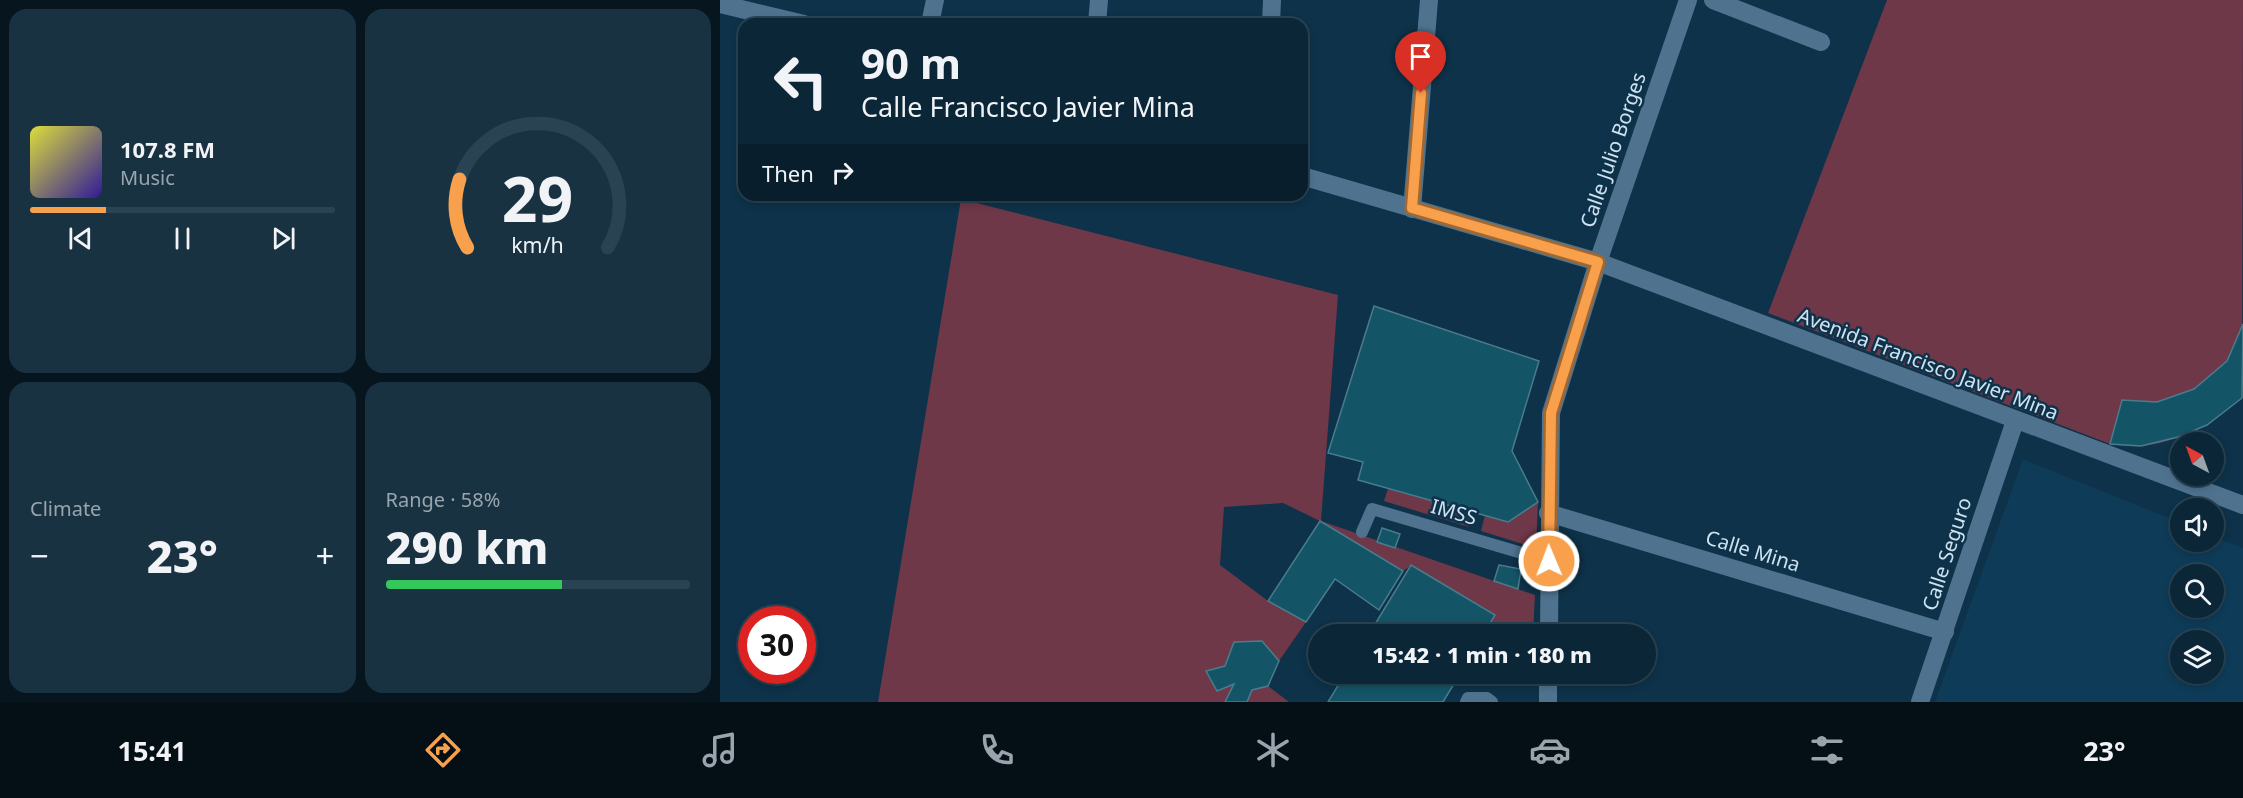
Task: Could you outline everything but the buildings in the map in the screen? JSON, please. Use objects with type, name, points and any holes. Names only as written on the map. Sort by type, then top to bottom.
[{"type":"street","points":[[931,18],[935,0]]},
{"type":"street","points":[[1098,18],[1099,0]]},
{"type":"street","points":[[1271,18],[1272,0]]},
{"type":"street","points":[[1412,208],[1429,0]]},
{"type":"street","name":"Calle Julio Borges","points":[[1549,624],[1548,513],[1551,413],[1598,262],[1688,0]]},
{"type":"street","points":[[1713,0],[1821,42]]},
{"type":"street","points":[[720,4],[779,18]]},
{"type":"street","name":"Avenida Francisco Javier Mina","points":[[1308,178],[1598,262],[2243,505]]},
{"type":"street","name":"Calle Seguro","points":[[1920,702],[2015,421]]},
{"type":"street","name":"Calle Mina","points":[[1548,513],[1945,632]]},
{"type":"street","points":[[1548,684],[1548,702]]},
{"type":"lane","name":"IMSS","points":[[1362,532],[1372,508],[1549,561]]},
{"type":"lane","points":[[1466,702],[1468,698],[1486,698],[1492,702]]},
{"type":"shaded area","points":[[1887,0],[2243,0],[2242,398],[2219,415],[2190,432],[2170,432],[2170,440],[2157,444],[2130,446],[2110,444],[1768,313]]},
{"type":"shaded area","points":[[961,201],[969,201],[1338,295],[1321,521],[1535,595],[1534,624],[1490,624],[1495,615],[1412,565],[1403,571],[1320,521],[1283,503],[1224,507],[1220,565],[1268,601],[1306,622],[1279,661],[1262,641],[1234,642],[1225,666],[1207,672],[1217,691],[1234,684],[1225,702],[878,702]]},
{"type":"shaded area","points":[[2023,459],[2170,519],[2170,552],[2224,552],[2224,541],[2243,548],[2243,702],[1935,702]]},
{"type":"shaded area","points":[[1388,489],[1474,512],[1469,527],[1384,501]]},
{"type":"shaded area","points":[[1538,502],[1536,548],[1481,531],[1485,515],[1508,521]]},
{"type":"shaded area","points":[[1268,686],[1289,702],[1247,702],[1252,690]]},
{"type":"route","points":[[1421,93],[1412,208],[1598,262],[1551,413],[1549,561]]}]
